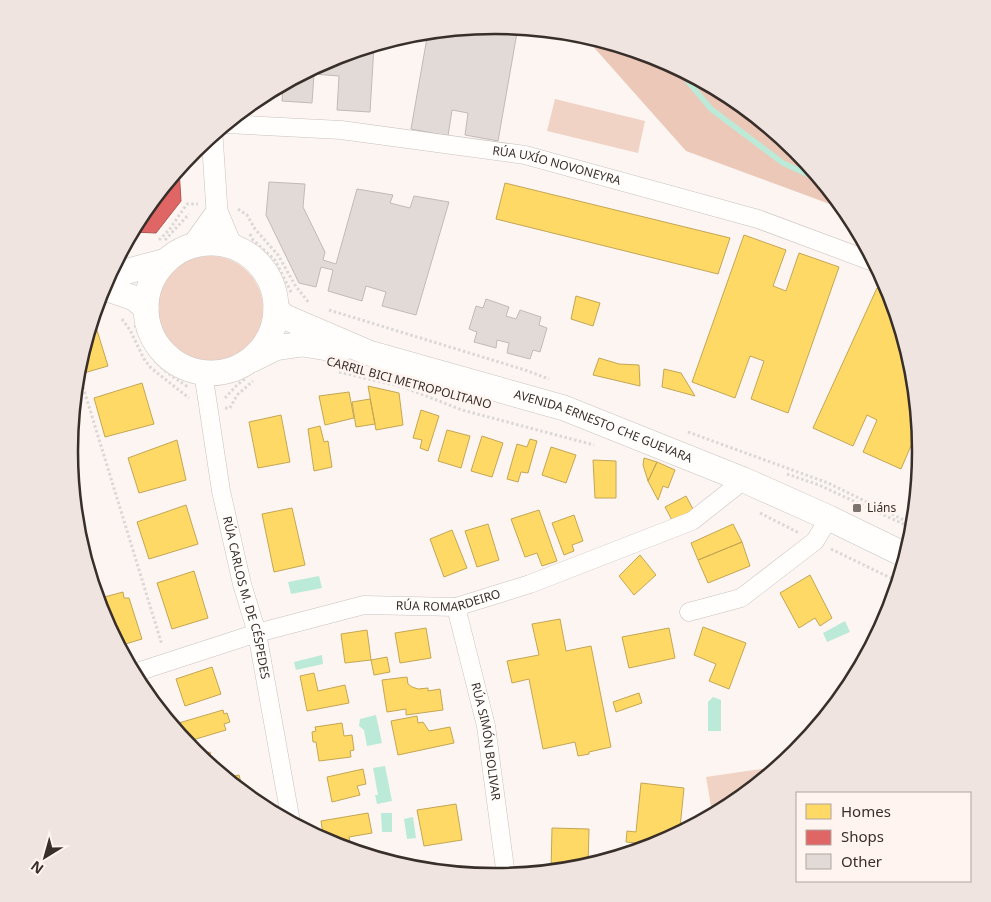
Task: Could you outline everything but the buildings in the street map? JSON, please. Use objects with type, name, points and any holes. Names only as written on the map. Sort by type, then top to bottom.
[{"type":"main road","points":[[110,290],[134,298],[140,315],[148,323],[153,337],[163,351],[180,365],[203,372],[252,372],[274,324],[276,310],[273,290],[264,271],[250,256],[232,247],[212,243],[192,246],[178,252],[161,249],[118,274]]},
{"type":"main road","points":[[140,315],[155,275],[161,249]]},
{"type":"main road","name":"AVENIDA ERNESTO CHE GUEVARA","points":[[276,310],[285,317],[370,353],[564,408],[744,480],[900,553]]},
{"type":"main road","name":"AVENIDA ERNESTO CHE GUEVARA","points":[[252,372],[275,348],[302,344],[370,353]]},
{"type":"street","name":"RÚA UXÍO NOVONEYRA","points":[[235,124],[342,130],[525,154],[758,219],[866,259]]},
{"type":"street","points":[[213,144],[217,208],[232,247]]},
{"type":"street","points":[[192,246],[217,208]]},
{"type":"street","name":"RÚA CARLOS M. DE CÉSPEDES","points":[[203,372],[223,500],[242,584],[257,633],[289,813]]},
{"type":"street","name":"RÚA ROMARDEIRO","points":[[141,671],[257,633],[364,605],[456,607],[530,584],[692,522],[744,480]]},
{"type":"street","points":[[689,612],[741,598],[815,542],[829,518]]},
{"type":"street","name":"RÚA SIMÓN BOLIVAR","points":[[456,607],[486,726],[505,868]]},
{"type":"path","points":[[161,249],[169,230],[187,204],[217,208]]},
{"type":"path","points":[[161,249],[181,220],[193,210],[236,208],[246,214],[255,229],[278,255],[307,302],[315,305]]},
{"type":"path","points":[[323,308],[525,370],[553,381]]},
{"type":"path","points":[[140,315],[142,343],[149,355],[158,365],[209,404]]},
{"type":"path","points":[[121,317],[130,330],[144,359],[152,368],[195,403],[230,408],[252,372]]},
{"type":"path","points":[[335,371],[403,387],[462,410],[596,446]]},
{"type":"path","points":[[209,404],[224,399],[236,385],[252,372]]},
{"type":"path","points":[[83,388],[167,662]]},
{"type":"path","points":[[684,431],[828,483],[907,521]]},
{"type":"path","points":[[756,511],[893,579]]},
{"type":"shaded area","points":[[592,46],[630,56],[655,66],[680,77],[727,104],[771,137],[791,156],[833,205],[686,151]]},
{"type":"shaded area","points":[[555,99],[645,121],[638,153],[547,131]]},
{"type":"shaded area","points":[[210,256],[230,260],[247,272],[259,289],[263,309],[259,329],[247,346],[230,358],[210,362],[190,358],[173,346],[161,329],[157,309],[161,289],[173,272],[190,260]]},
{"type":"shaded area","points":[[319,576],[322,588],[291,594],[288,582]]},
{"type":"shaded area","points":[[845,621],[850,632],[827,642],[823,633]]},
{"type":"shaded area","points":[[322,655],[323,664],[296,670],[294,662]]},
{"type":"shaded area","points":[[713,697],[721,700],[721,731],[708,731],[708,702]]},
{"type":"shaded area","points":[[376,715],[382,743],[367,746],[364,730],[359,726],[360,719]]},
{"type":"shaded area","points":[[385,766],[392,801],[377,804],[375,795],[378,795],[373,768]]},
{"type":"shaded area","points":[[767,768],[711,808],[706,777]]},
{"type":"shaded area","points":[[381,813],[392,813],[392,832],[382,832]]},
{"type":"shaded area","points":[[413,817],[416,838],[407,839],[404,819]]},
{"type":"waterway","points":[[688,81],[711,109],[783,163],[807,174]]},
{"type":"place","name":"Liáns","points":[[857,508]]}]
